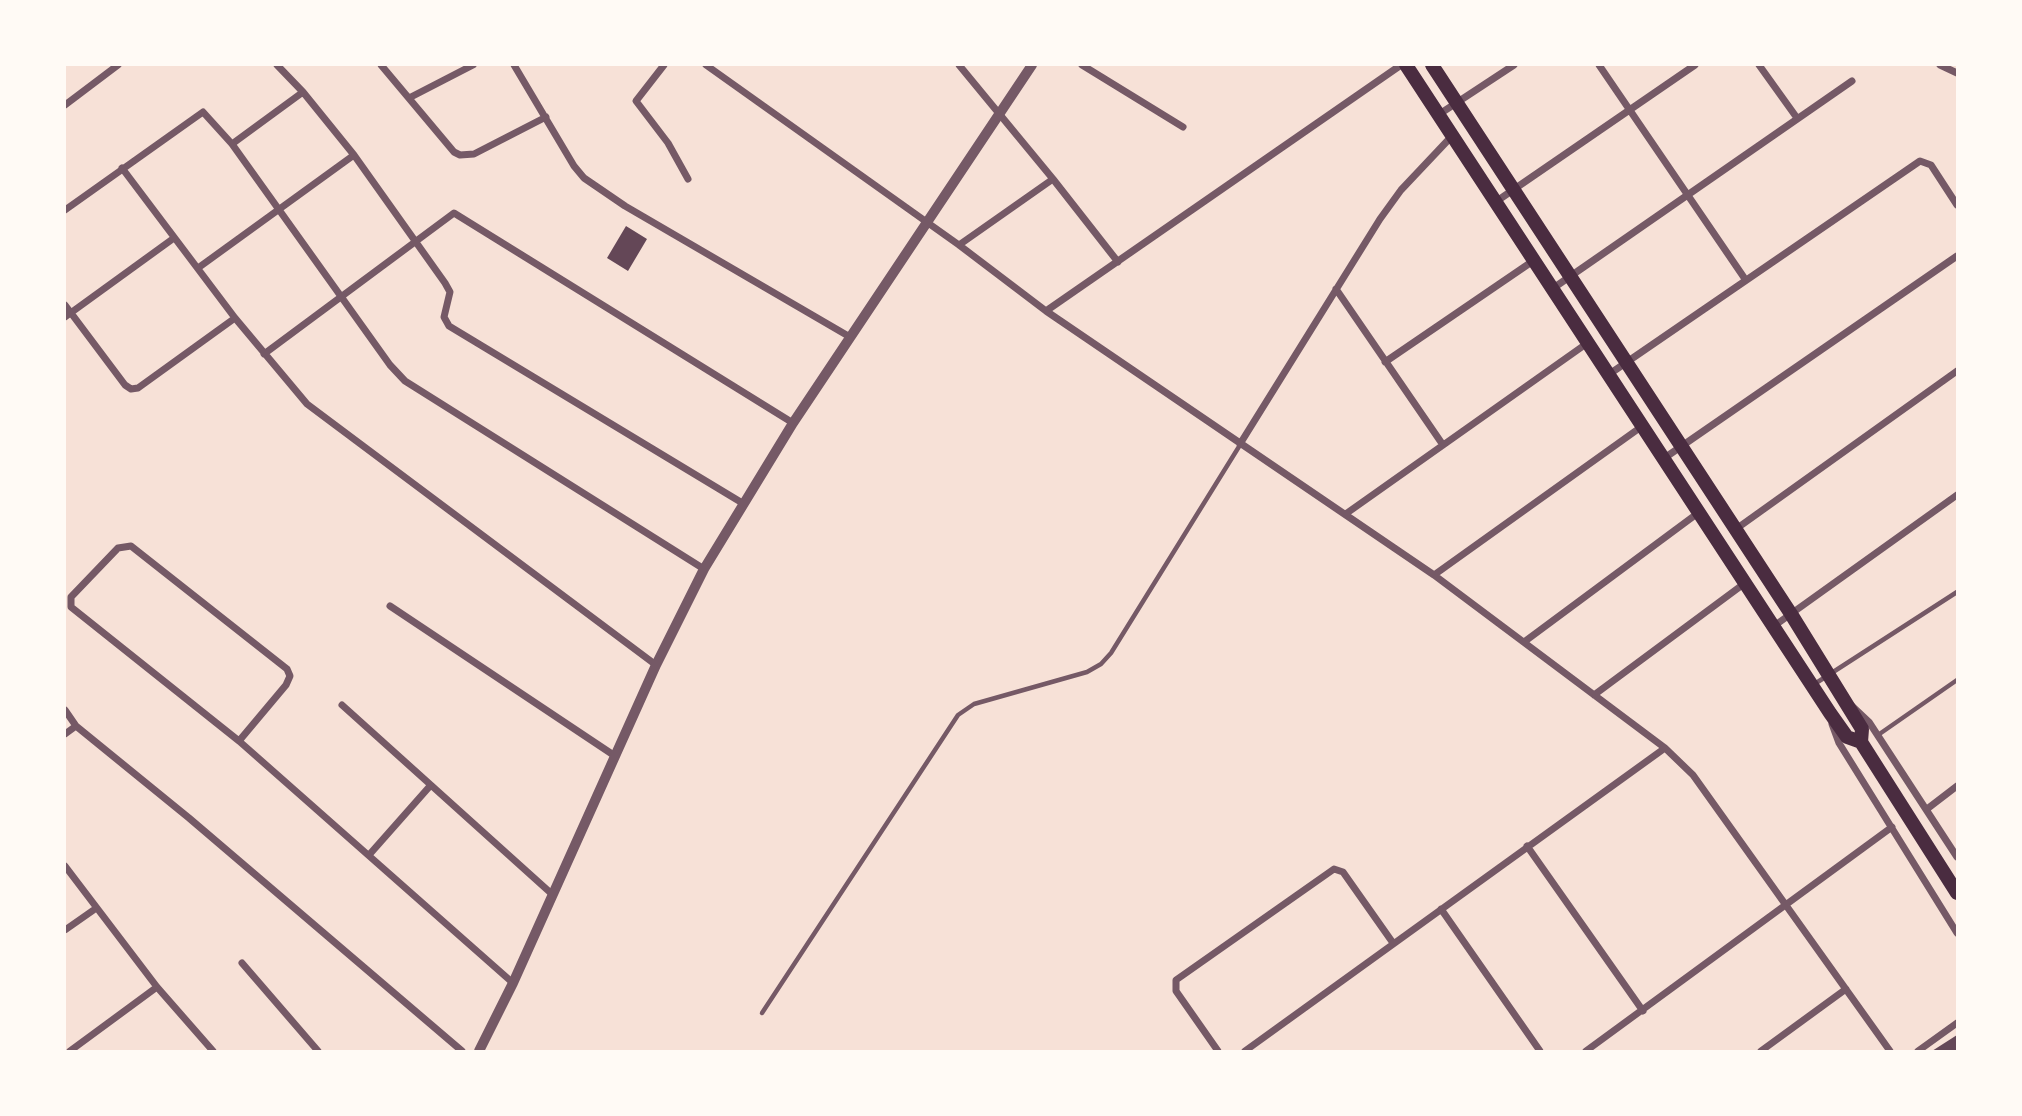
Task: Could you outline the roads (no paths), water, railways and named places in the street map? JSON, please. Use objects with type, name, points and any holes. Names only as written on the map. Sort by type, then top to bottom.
[{"type":"main road","points":[[1403,65],[1830,713],[1847,737],[1865,748],[1957,893]]},
{"type":"main road","points":[[1433,65],[1791,614],[1863,729],[1865,748]]},
{"type":"street","points":[[65,105],[118,65]]},
{"type":"street","points":[[277,65],[303,92],[354,155],[416,239],[450,292],[444,317],[449,326],[744,504]]},
{"type":"street","points":[[381,65],[454,152],[467,156],[546,117]]},
{"type":"street","points":[[409,99],[473,65]]},
{"type":"street","points":[[514,65],[574,166],[584,178],[625,206],[850,337]]},
{"type":"street","points":[[664,65],[640,92],[636,101],[668,143],[688,179]]},
{"type":"street","points":[[706,65],[959,244],[1046,311],[1240,444],[1347,513],[1665,748],[1693,775],[1890,1051]]},
{"type":"street","points":[[959,65],[1118,262]]},
{"type":"street","points":[[479,1051],[513,983],[656,665],[704,569],[793,423],[1031,65]]},
{"type":"street","points":[[1082,65],[1182,127]]},
{"type":"street","points":[[1046,311],[1403,65]]},
{"type":"street","points":[[1438,115],[1514,65]]},
{"type":"street","points":[[1600,65],[1745,279]]},
{"type":"street","points":[[1494,203],[1695,65]]},
{"type":"street","points":[[1759,65],[1797,118]]},
{"type":"street","points":[[1940,65],[1957,73]]},
{"type":"street","points":[[1552,290],[1853,81]]},
{"type":"street","points":[[232,144],[303,92]]},
{"type":"street","points":[[65,210],[199,112],[207,114],[343,296],[390,365],[405,381],[704,569]]},
{"type":"street","points":[[1240,444],[1401,190],[1451,137]]},
{"type":"street","points":[[198,268],[354,155]]},
{"type":"street","points":[[1608,375],[1920,161],[1931,166],[1957,205]]},
{"type":"street","points":[[122,168],[235,318],[316,412],[656,665]]},
{"type":"street","points":[[959,244],[1053,179]]},
{"type":"street","points":[[264,354],[449,215],[458,213],[793,423]]},
{"type":"street","points":[[68,315],[174,239]]},
{"type":"street","points":[[1662,459],[1957,256]]},
{"type":"street","points":[[1385,362],[1533,261]]},
{"type":"street","points":[[1336,289],[1443,445]]},
{"type":"street","points":[[65,305],[68,315],[131,389],[138,388],[235,318]]},
{"type":"street","points":[[1347,513],[1586,344]]},
{"type":"street","points":[[1736,529],[1957,371]]},
{"type":"street","points":[[1434,575],[1641,427]]},
{"type":"street","points":[[1774,626],[1957,495]]},
{"type":"street","points":[[1524,642],[1698,513]]},
{"type":"street","points":[[239,741],[286,685],[290,676],[287,669],[131,546],[118,548],[71,597],[71,607],[239,741],[513,983]]},
{"type":"street","points":[[1594,695],[1745,583]]},
{"type":"street","points":[[390,606],[615,756]]},
{"type":"street","points":[[1846,702],[1860,712],[1878,735],[1957,857]]},
{"type":"street","points":[[342,705],[553,895]]},
{"type":"street","points":[[65,710],[76,726],[190,818],[462,1051]]},
{"type":"street","points":[[1830,713],[1839,743],[1957,933]]},
{"type":"street","points":[[65,734],[76,726]]},
{"type":"street","points":[[1245,1051],[1665,748]]},
{"type":"street","points":[[369,855],[430,786]]},
{"type":"street","points":[[1927,809],[1957,786]]},
{"type":"street","points":[[1586,1051],[1892,827]]},
{"type":"street","points":[[1527,846],[1643,1011]]},
{"type":"street","points":[[65,866],[95,909],[157,987],[213,1051]]},
{"type":"street","points":[[1218,1051],[1176,990],[1176,980],[1334,869],[1343,872],[1393,943]]},
{"type":"street","points":[[65,930],[95,909]]},
{"type":"street","points":[[1441,909],[1540,1051]]},
{"type":"street","points":[[242,963],[318,1051]]},
{"type":"street","points":[[65,1046],[69,1051],[157,987]]},
{"type":"street","points":[[1760,1051],[1846,989]]},
{"type":"street","points":[[1918,1051],[1957,1023]]},
{"type":"lane","points":[[762,1013],[958,715],[975,704],[1087,672],[1101,664],[1111,653],[1240,444]]},
{"type":"lane","points":[[1812,686],[1957,592]]},
{"type":"lane","points":[[1878,735],[1957,680]]}]
